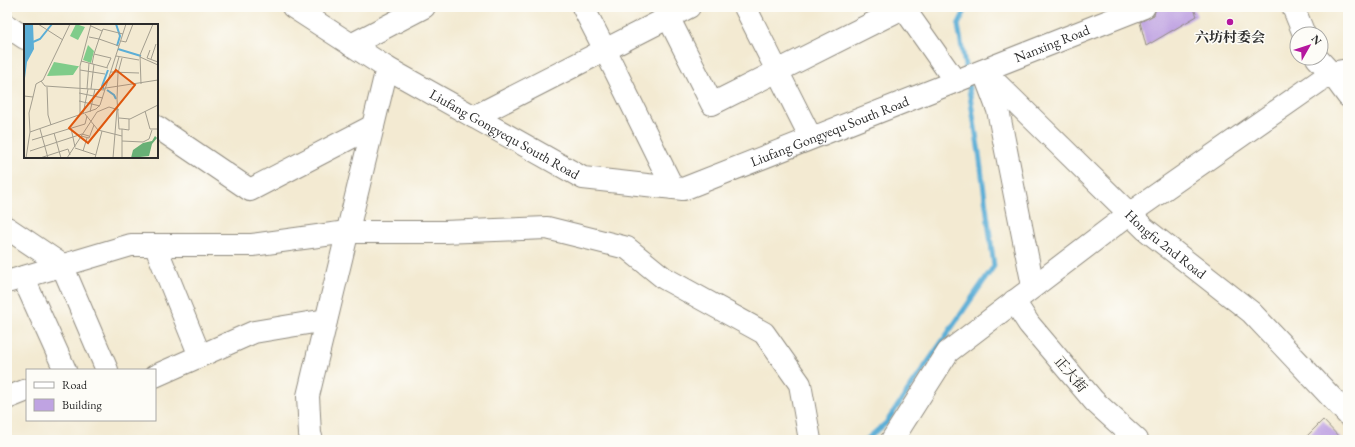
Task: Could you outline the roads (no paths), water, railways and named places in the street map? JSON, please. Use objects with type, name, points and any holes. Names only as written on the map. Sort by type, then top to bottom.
[{"type":"street","points":[[351,44],[424,7]]},
{"type":"street","points":[[583,7],[673,188]]},
{"type":"street","points":[[474,117],[605,50],[665,12],[689,7]]},
{"type":"street","points":[[745,7],[811,138]]},
{"type":"street","points":[[665,12],[712,104],[903,7]]},
{"type":"street","name":"Hongfu 2nd Road","points":[[903,7],[969,76],[1145,229],[1251,312],[1348,415]]},
{"type":"street","name":"Nanxing Road","points":[[969,76],[1144,7]]},
{"type":"street","points":[[1293,7],[1301,26]]},
{"type":"street","name":"Liufang Gongyequ South Road","points":[[307,10],[351,44],[387,68],[583,178],[683,189],[969,76]]},
{"type":"street","points":[[892,440],[948,352],[1033,286],[1129,214],[1332,67],[1348,96]]},
{"type":"street","points":[[312,440],[310,434],[308,396],[387,68]]},
{"type":"street","points":[[969,76],[998,110],[1033,286]]},
{"type":"street","points":[[158,128],[250,190],[373,126]]},
{"type":"street","points":[[7,228],[62,265],[107,369]]},
{"type":"street","points":[[64,369],[15,280],[130,244],[252,245],[347,232],[443,232],[547,228],[627,248],[664,278],[764,333],[800,384],[810,440]]},
{"type":"street","points":[[155,244],[200,356]]},
{"type":"street","name":"正大街","points":[[1014,301],[1029,324],[1094,401],[1137,440]]},
{"type":"street","points":[[156,376],[254,332],[326,320]]},
{"type":"street","points":[[7,398],[26,390]]},
{"type":"waterway","points":[[966,71],[958,25],[967,7]]},
{"type":"waterway","points":[[866,440],[886,423],[994,266],[968,83]]},
{"type":"place","name":"六坊村委会","points":[[1230,22]]}]
